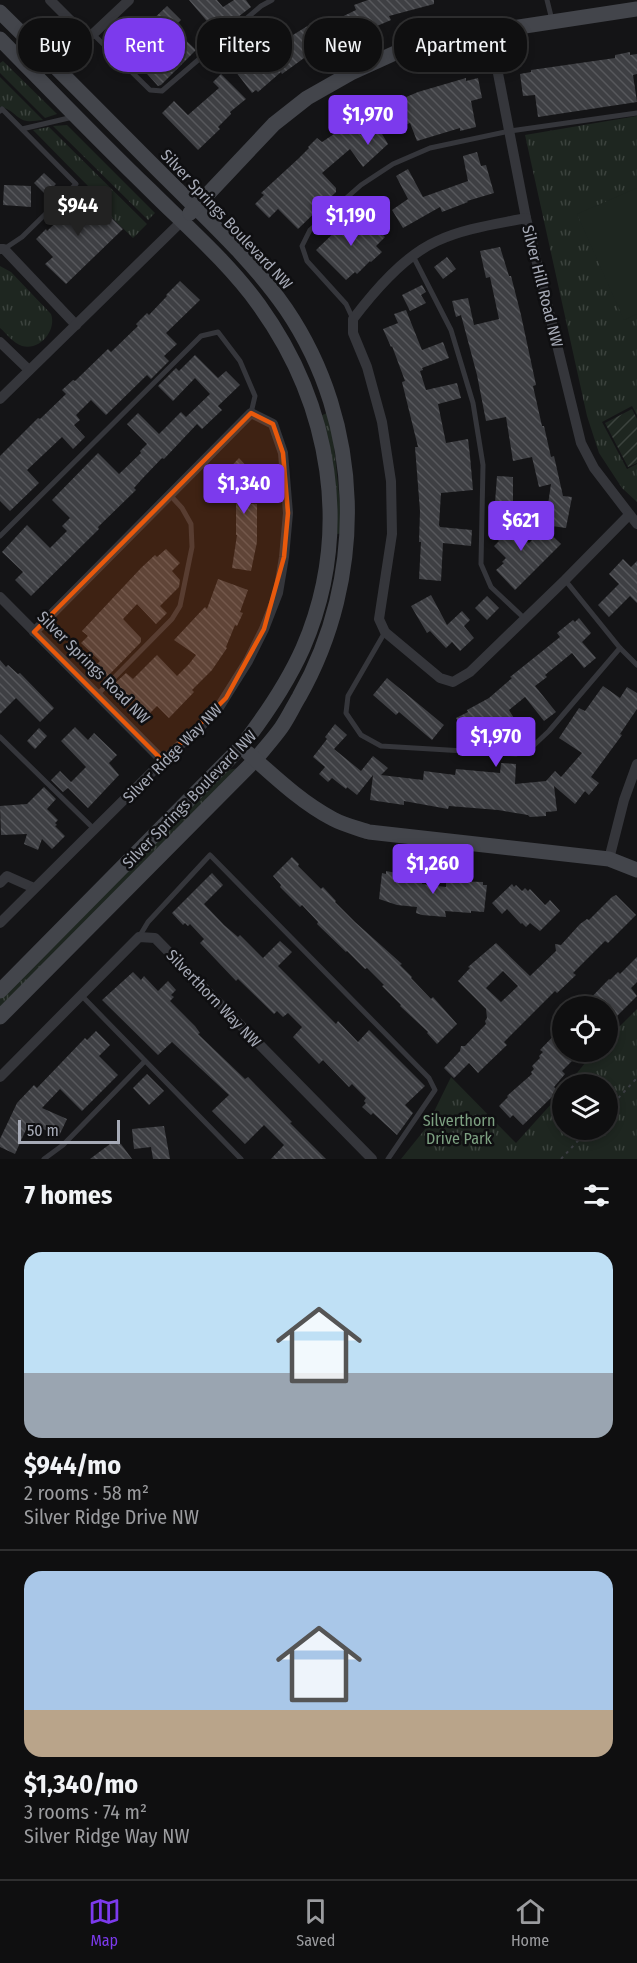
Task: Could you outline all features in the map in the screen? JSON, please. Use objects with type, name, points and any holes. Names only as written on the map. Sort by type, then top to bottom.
[{"type":"street","points":[[50,0],[85,35],[93,34],[129,0]]},
{"type":"street","points":[[527,26],[637,9]]},
{"type":"street","name":"Silver Springs Boulevard NW","points":[[0,12],[196,208],[262,279],[286,310],[308,347],[327,390],[344,454],[348,503],[347,546],[341,589],[331,627],[303,689],[282,727],[255,760],[0,1017]]},
{"type":"street","name":"Silver Springs Boulevard NW","points":[[0,39],[182,221],[243,286],[268,319],[291,355],[313,406],[323,442],[328,480],[330,531],[321,593],[314,617],[304,646],[268,711],[241,747],[0,991]]},
{"type":"street","points":[[0,399],[196,208],[274,124],[307,98],[351,73],[394,53]]},
{"type":"street","name":"Silver Hill Road NW","points":[[497,72],[526,218],[581,443],[594,468],[637,524]]},
{"type":"street","points":[[526,218],[462,232],[436,241],[412,256],[387,279],[353,319],[353,333],[382,422],[391,481],[392,534],[379,619],[385,632],[440,678],[453,682],[470,672],[629,514]]},
{"type":"street","points":[[2,249],[76,325]]},
{"type":"street","points":[[0,342],[29,370]]},
{"type":"street","points":[[34,632],[250,413]]},
{"type":"street","name":"Silver Ridge Way NW","points":[[0,923],[163,761],[216,712],[248,661],[264,629],[278,593],[288,513],[283,453],[273,424],[250,413]]},
{"type":"street","name":"Silver Springs Road NW","points":[[0,597],[163,761]]},
{"type":"street","points":[[241,747],[310,806],[336,820],[369,832],[609,859],[637,870]]},
{"type":"street","points":[[609,859],[624,800],[637,764]]},
{"type":"street","points":[[0,883],[7,876],[34,888]]},
{"type":"street","points":[[0,1077],[139,937]]},
{"type":"street","name":"Silverthorn Way NW","points":[[139,937],[155,938],[372,1159]]},
{"type":"lane","points":[[93,34],[150,90],[162,91],[261,6],[272,0]]},
{"type":"lane","points":[[547,0],[553,22]]},
{"type":"lane","points":[[0,111],[2,109],[76,184],[22,237],[2,249]]},
{"type":"lane","points":[[353,319],[346,304],[307,261],[302,246],[309,230],[362,184],[393,164],[430,148],[510,131],[637,113]]},
{"type":"lane","points":[[22,129],[75,116]]},
{"type":"lane","points":[[412,256],[451,330],[473,403],[483,465],[481,564],[491,587],[524,618]]},
{"type":"lane","points":[[0,536],[201,336],[218,332],[240,361],[255,396],[250,413]]},
{"type":"lane","points":[[97,695],[172,620],[180,606],[192,547],[191,524],[182,508],[170,495]]},
{"type":"lane","points":[[565,580],[620,648],[637,665]]},
{"type":"lane","points":[[385,632],[348,696],[346,713],[361,735],[381,746],[516,754],[533,746],[549,731],[620,648]]},
{"type":"lane","points":[[0,737],[95,831]]},
{"type":"lane","points":[[139,937],[148,922],[210,855],[429,1078],[435,1090],[388,1159]]},
{"type":"lane","points":[[82,996],[241,1159]]},
{"type":"lane","points":[[44,1159],[63,1145],[145,1061]]},
{"type":"path","points":[[618,1098],[637,1078]]},
{"type":"path","points":[[561,1159],[579,1140]]},
{"type":"highlighted area","points":[[251,413],[273,424],[283,453],[288,513],[284,557],[264,629],[226,698],[163,761],[34,632]]},
{"type":"green space","points":[[3,61],[57,114],[45,118],[0,73],[0,63]]},
{"type":"green space","points":[[0,77],[43,120],[23,120],[8,109],[0,107]]},
{"type":"green space","points":[[637,116],[637,415],[632,406],[602,422],[627,469],[637,464],[637,502],[622,488],[599,453],[587,416],[525,135]]},
{"type":"green space","points":[[67,125],[155,213],[148,220],[53,126]]},
{"type":"green space","points":[[49,127],[147,224],[133,238],[84,191],[88,186],[33,130]]},
{"type":"green space","points":[[637,188],[637,314],[624,320],[577,214]]},
{"type":"green space","points":[[0,266],[11,272],[51,314],[52,326],[46,338],[35,345],[29,347],[19,345],[0,328]]},
{"type":"green space","points":[[632,409],[637,419],[637,463],[628,467],[605,423]]},
{"type":"green space","points":[[327,413],[332,426],[343,533],[337,534],[320,416]]},
{"type":"green space","points":[[239,768],[0,1011],[0,998],[228,770]]},
{"type":"green space","name":"Silverthorn Drive Park","points":[[637,1009],[637,1159],[401,1159],[426,1128],[451,1077],[516,1143],[552,1103],[552,1140],[618,1140],[618,1074],[576,1074],[586,1062],[618,1062],[618,1028]]},
{"type":"building","points":[[189,0],[217,0],[223,7],[234,0],[246,0],[251,7],[237,18],[204,18]]},
{"type":"building","points":[[368,0],[434,0],[434,4],[389,16],[391,20],[382,24],[382,18],[340,18],[356,10],[354,5]]},
{"type":"building","points":[[167,6],[179,18],[154,18]]},
{"type":"building","points":[[304,28],[304,58],[292,67],[292,36]]},
{"type":"building","points":[[185,39],[196,50],[185,61]]},
{"type":"building","points":[[630,52],[630,55],[637,54],[637,74],[633,75],[637,102],[538,117],[535,95],[523,96],[520,74],[531,72],[531,70],[615,58],[615,55]]},
{"type":"building","points":[[145,72],[174,72],[161,85],[158,86]]},
{"type":"building","points":[[236,72],[281,72],[258,92],[256,90],[252,93]]},
{"type":"building","points":[[221,74],[246,99],[230,112],[231,114],[218,127],[220,129],[198,150],[162,113],[174,101],[188,115],[219,88],[213,82]]},
{"type":"building","points":[[466,78],[466,81],[478,78],[482,98],[471,101],[476,127],[460,131],[460,128],[417,141],[410,123],[382,134],[388,144],[363,167],[350,149],[322,173],[336,188],[336,192],[298,229],[278,209],[269,218],[255,204],[264,195],[261,193],[317,138],[322,142],[378,109],[418,92]]},
{"type":"building","points":[[477,152],[481,166],[486,165],[494,193],[442,212],[440,207],[403,228],[392,210],[408,199],[396,176],[408,169],[423,197],[468,181],[463,156]]},
{"type":"building","points":[[44,173],[56,184],[46,195],[34,183]]},
{"type":"building","points":[[4,185],[31,186],[31,207],[3,205]]},
{"type":"building","points":[[85,192],[123,229],[66,284],[45,264],[53,257],[36,239],[46,229],[47,231]]},
{"type":"building","points":[[345,212],[365,231],[372,224],[385,237],[376,246],[382,252],[357,274],[355,272],[346,280],[316,250],[339,228],[334,223]]},
{"type":"building","points":[[500,247],[509,276],[511,276],[521,315],[542,426],[544,426],[551,457],[554,456],[563,496],[572,497],[566,528],[545,525],[551,484],[539,487],[532,457],[513,461],[506,417],[486,421],[461,315],[456,317],[452,301],[468,298],[474,325],[499,319],[490,277],[486,278],[480,251]]},
{"type":"building","points":[[447,257],[456,269],[443,279],[434,267]]},
{"type":"building","points":[[180,281],[200,300],[166,333],[177,344],[164,356],[169,361],[151,379],[147,375],[106,415],[91,400],[76,415],[80,420],[74,425],[85,437],[73,449],[62,437],[27,470],[39,483],[10,511],[0,501],[0,456],[66,394],[62,390],[73,380],[75,381],[108,349],[111,352]]},
{"type":"building","points":[[422,285],[426,292],[421,295],[426,303],[410,311],[402,295]]},
{"type":"building","points":[[406,310],[422,350],[443,342],[449,358],[422,368],[423,370],[420,371],[426,390],[457,383],[461,398],[438,404],[446,443],[468,439],[473,490],[441,493],[439,525],[440,527],[472,530],[471,546],[443,543],[441,581],[419,579],[421,542],[419,542],[420,511],[415,447],[418,447],[402,382],[405,381],[383,329],[398,323],[394,314]]},
{"type":"building","points":[[195,355],[218,378],[226,371],[240,385],[218,406],[222,410],[202,429],[197,424],[164,459],[162,458],[134,488],[136,490],[98,527],[99,529],[31,596],[15,580],[23,572],[2,552],[27,525],[50,548],[67,531],[62,526],[70,518],[52,500],[98,453],[119,474],[141,453],[140,451],[147,444],[127,424],[138,413],[159,434],[181,412],[186,417],[210,394],[195,378],[173,401],[158,386],[176,368],[179,371]]},
{"type":"building","points":[[239,458],[260,481],[238,503],[257,504],[257,542],[251,571],[232,568],[237,535],[236,492],[221,477]]},
{"type":"building","points":[[497,476],[513,477],[513,504],[495,503]]},
{"type":"building","points":[[505,513],[517,524],[513,528],[529,543],[544,528],[561,544],[515,590],[496,570],[506,558],[494,546],[499,541],[494,536],[501,530],[494,524]]},
{"type":"building","points":[[166,549],[180,563],[172,571],[180,580],[179,587],[160,606],[167,613],[156,624],[137,604],[123,619],[141,638],[141,642],[107,677],[95,666],[100,661],[81,643],[88,636],[82,631],[141,568],[155,555],[157,557]]},
{"type":"building","points":[[623,559],[631,567],[637,561],[637,603],[630,596],[609,617],[598,605],[619,584],[609,574]]},
{"type":"building","points":[[218,579],[248,590],[240,612],[243,613],[237,626],[235,625],[227,648],[212,670],[192,690],[194,692],[169,718],[157,706],[150,713],[135,699],[132,702],[114,684],[126,673],[133,679],[157,655],[177,676],[189,664],[196,655],[174,640],[205,607],[207,609]]},
{"type":"building","points":[[431,595],[447,625],[462,611],[470,620],[464,626],[474,638],[460,651],[452,642],[446,648],[430,631],[427,633],[411,606]]},
{"type":"building","points":[[487,596],[499,608],[487,620],[475,608]]},
{"type":"building","points":[[579,618],[591,633],[582,642],[596,658],[584,668],[572,653],[535,686],[556,712],[544,721],[525,697],[509,710],[523,733],[496,746],[485,728],[467,738],[456,718],[489,698],[512,678],[510,677],[560,637],[557,633]]},
{"type":"building","points":[[0,660],[6,667],[8,665],[18,674],[20,673],[54,708],[40,722],[16,698],[0,714]]},
{"type":"building","points":[[387,678],[444,725],[432,740],[399,712],[396,715],[373,695]]},
{"type":"building","points":[[603,686],[620,698],[627,687],[637,693],[637,709],[620,734],[622,735],[591,777],[599,783],[589,795],[585,791],[575,804],[554,786],[557,811],[546,812],[546,816],[530,817],[498,810],[449,806],[448,809],[404,801],[404,805],[370,800],[373,775],[357,795],[332,778],[328,782],[319,774],[325,767],[313,757],[335,724],[347,735],[334,749],[361,771],[373,756],[388,768],[381,775],[423,780],[424,771],[455,775],[456,769],[500,773],[501,763],[516,764],[515,784],[546,781],[555,771],[561,777],[582,753],[559,738],[579,708],[585,711]]},
{"type":"building","points":[[75,727],[88,740],[94,733],[117,755],[109,763],[119,775],[88,808],[68,788],[63,792],[51,780],[60,771],[71,782],[86,767],[61,741]]},
{"type":"building","points":[[39,728],[47,736],[35,749],[27,741]]},
{"type":"building","points":[[44,787],[56,799],[47,809],[58,820],[55,826],[65,836],[52,849],[42,839],[38,850],[24,844],[27,834],[1,835],[0,806],[27,804]]},
{"type":"building","points":[[292,857],[321,889],[323,887],[355,922],[402,964],[400,965],[411,978],[431,999],[433,997],[457,1024],[437,1044],[367,968],[365,969],[346,952],[317,924],[318,922],[302,905],[300,907],[280,887],[281,885],[273,876]]},
{"type":"building","points":[[386,871],[418,877],[418,880],[422,880],[422,884],[446,887],[446,883],[451,881],[483,882],[483,885],[487,885],[484,912],[445,911],[446,917],[422,915],[416,913],[417,907],[397,905],[379,899],[382,873],[386,874]]},
{"type":"building","points":[[212,873],[223,885],[204,904],[224,925],[238,937],[240,935],[263,958],[280,941],[292,952],[278,966],[336,1024],[338,1021],[358,1042],[369,1030],[425,1086],[405,1105],[413,1113],[397,1135],[373,1113],[371,1115],[362,1107],[366,1103],[364,1101],[366,1098],[352,1084],[349,1087],[323,1060],[319,1064],[293,1037],[302,1027],[288,1013],[283,1017],[277,1011],[274,1014],[238,979],[236,981],[200,943],[204,939],[190,924],[183,925],[172,913]]},
{"type":"building","points":[[512,884],[522,891],[525,888],[528,891],[530,889],[545,905],[550,900],[560,911],[540,931],[530,923],[526,927],[521,924],[507,909],[502,914],[492,903]]},
{"type":"building","points":[[616,895],[636,915],[608,943],[605,941],[573,973],[576,975],[557,993],[555,991],[504,1042],[507,1045],[478,1073],[469,1063],[454,1078],[444,1068],[460,1051],[461,1046],[465,1046],[486,1024],[487,1018],[486,1009],[458,981],[470,968],[468,967],[496,943],[530,976],[556,951],[555,944],[561,945],[580,924],[589,920]],"holes":[[[503,971],[518,986],[501,1002],[486,988]]]},
{"type":"building","points":[[637,957],[637,982],[631,988],[637,996],[618,1015],[618,996],[593,996],[609,979],[618,972],[620,974]]},
{"type":"building","points":[[133,972],[141,980],[144,976],[158,991],[168,981],[176,990],[171,995],[174,997],[170,1001],[195,1026],[200,1033],[198,1034],[245,1079],[248,1077],[326,1159],[271,1159],[284,1145],[264,1125],[245,1144],[212,1111],[229,1095],[172,1042],[158,1055],[102,1000]]},
{"type":"building","points":[[96,1031],[110,1045],[99,1056],[118,1075],[82,1111],[60,1089],[42,1108],[67,1119],[59,1136],[29,1123],[15,1154],[0,1147],[0,1139],[17,1103],[34,1085],[37,1088],[85,1038],[87,1040]]},
{"type":"building","points":[[552,1037],[552,1062],[571,1062],[562,1071],[565,1074],[552,1074],[552,1097],[523,1125],[513,1115],[510,1118],[499,1106],[532,1074],[534,1069],[532,1066],[543,1052],[540,1050]]},
{"type":"building","points":[[147,1074],[164,1091],[149,1105],[133,1088]]},
{"type":"building","points":[[164,1126],[170,1159],[153,1159],[151,1147],[134,1149],[132,1129]]},
{"type":"building","points":[[114,1141],[121,1144],[132,1159],[90,1159]]}]
